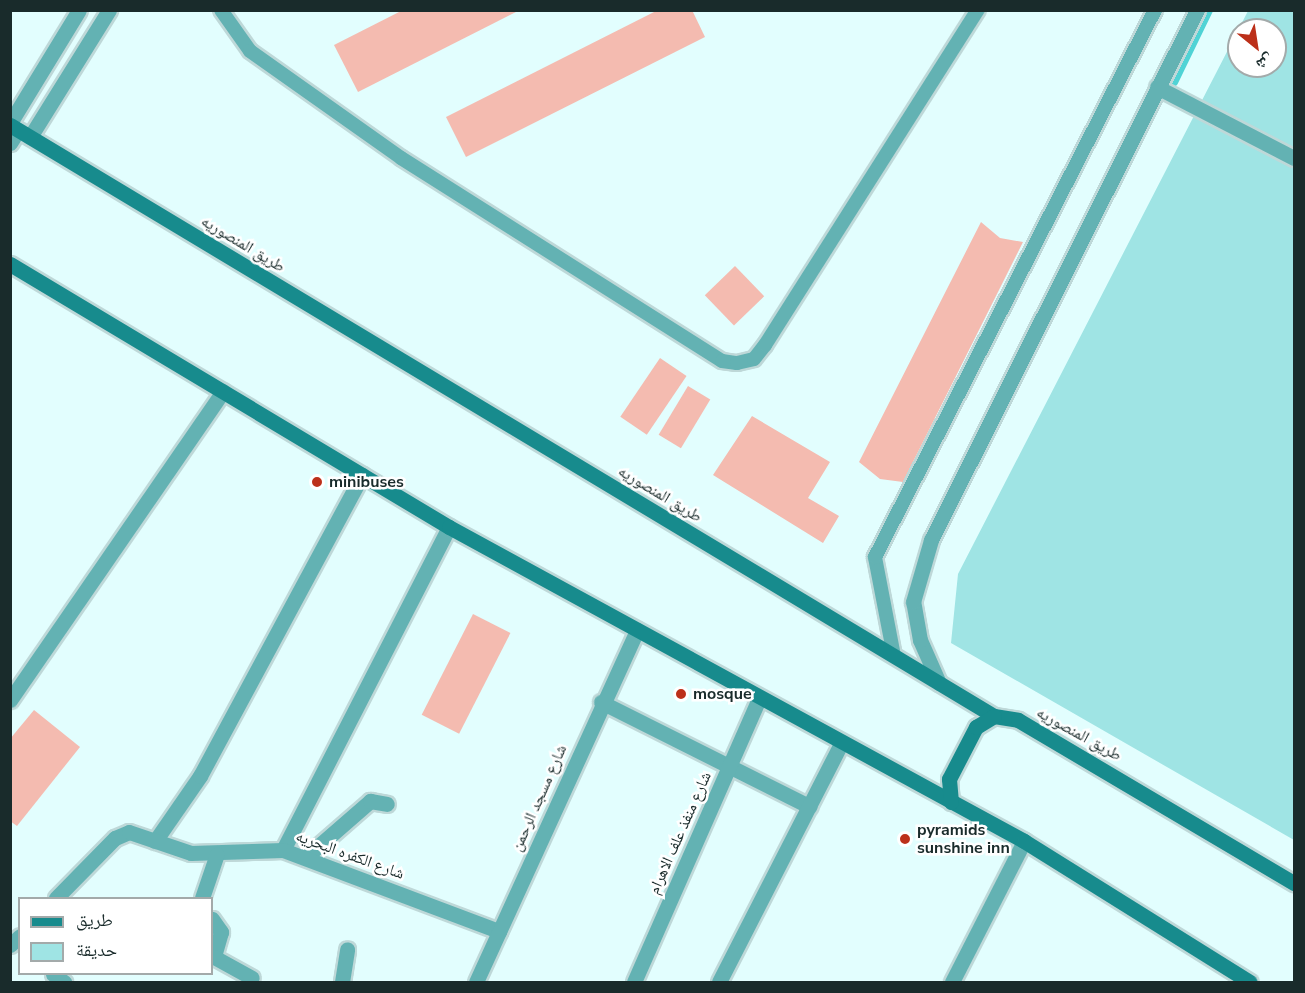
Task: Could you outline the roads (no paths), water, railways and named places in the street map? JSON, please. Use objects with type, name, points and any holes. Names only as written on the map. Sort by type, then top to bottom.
[{"type":"main road","name":"طريق المنصوريه","points":[[16,131],[994,716],[1010,717],[1028,726],[1294,883]]},
{"type":"main road","points":[[10,264],[449,527],[841,744],[1024,841],[1250,982]]},
{"type":"main road","points":[[951,802],[949,779],[976,727],[994,716]]},
{"type":"street","points":[[16,131],[52,52],[79,10]]},
{"type":"street","points":[[16,131],[74,66],[110,10]]},
{"type":"street","points":[[939,683],[920,640],[914,602],[931,540],[1197,10]]},
{"type":"street","points":[[52,52],[74,66]]},
{"type":"street","points":[[1157,87],[1294,158]]},
{"type":"street","points":[[10,700],[223,391]]},
{"type":"street","points":[[155,841],[200,776],[362,475]]},
{"type":"street","points":[[283,850],[449,527]]},
{"type":"street","name":"شارع مسجد الرحمن","points":[[476,982],[601,702],[637,630]]},
{"type":"street","name":"شارع منفذ علف الاهرام","points":[[634,982],[759,698]]},
{"type":"street","points":[[601,702],[809,806]]},
{"type":"street","points":[[719,982],[841,744]]},
{"type":"street","points":[[307,856],[370,801],[387,804]]},
{"type":"street","name":"شارع الكفره البحريه","points":[[60,897],[116,838],[129,832],[191,853],[217,854],[242,849],[283,850],[307,856],[499,931]]},
{"type":"street","points":[[951,982],[1024,841]]},
{"type":"street","points":[[202,897],[217,854]]},
{"type":"street","points":[[213,920],[221,932],[214,957],[252,978]]},
{"type":"street","points":[[342,982],[346,948]]},
{"type":"lane","points":[[221,10],[249,51],[401,158],[722,361],[737,363],[754,359],[765,345],[978,10]]},
{"type":"lane","points":[[894,656],[875,557],[1155,10]]},
{"type":"waterway","points":[[1174,82],[1209,10]]},
{"type":"place","name":"minibuses","points":[[317,482]]},
{"type":"place","name":"mosque","points":[[681,694]]},
{"type":"place","name":"pyramids sunshine inn","points":[[905,839]]}]
